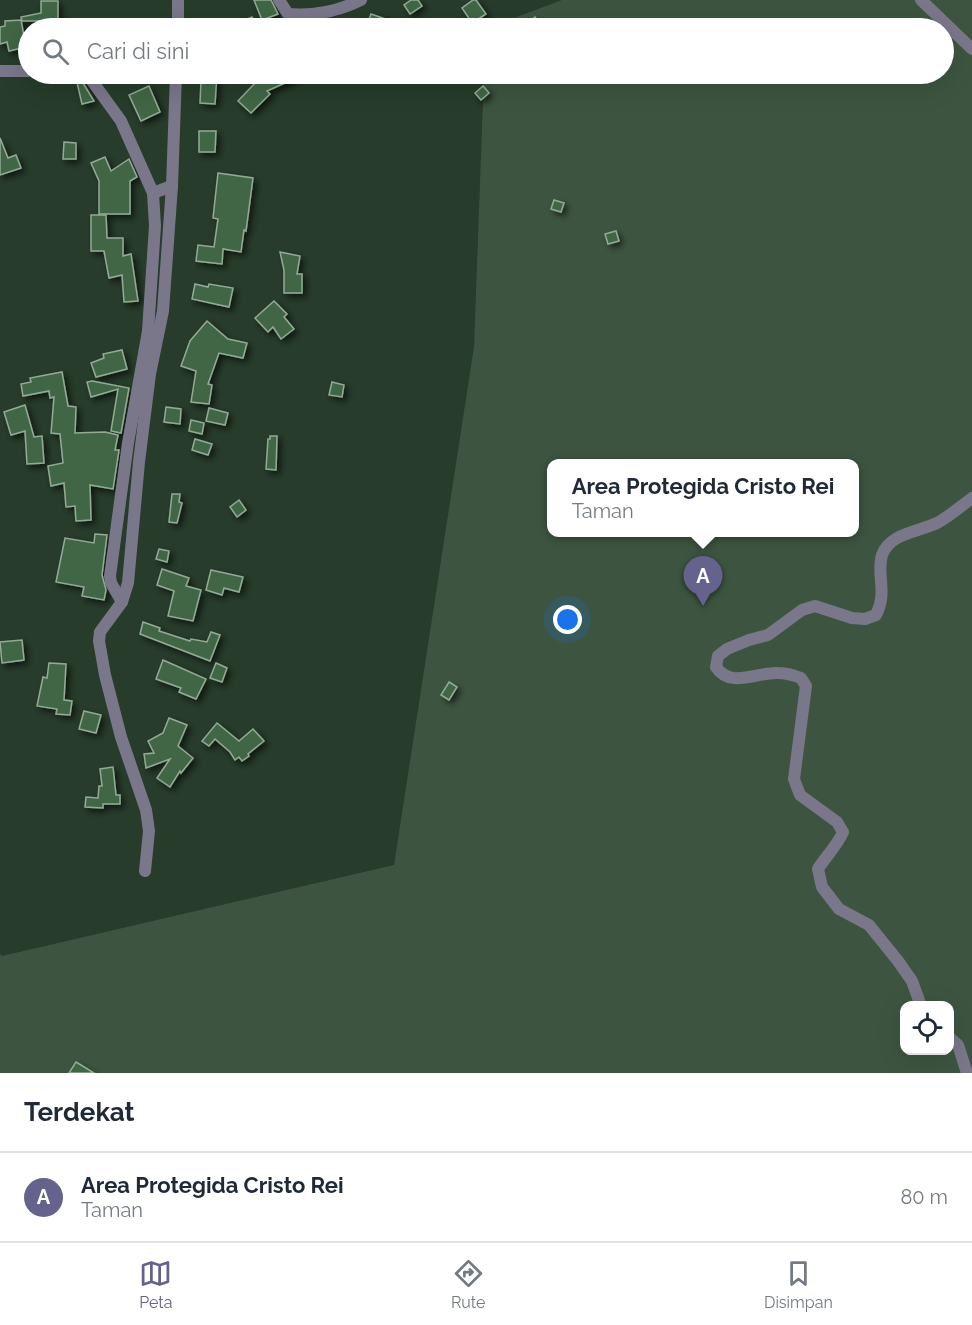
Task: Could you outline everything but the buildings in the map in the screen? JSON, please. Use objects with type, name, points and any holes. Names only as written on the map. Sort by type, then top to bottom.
[{"type":"street","points":[[178,0],[178,18]]},
{"type":"street","points":[[279,0],[288,14],[302,15],[345,8],[361,0]]},
{"type":"street","points":[[921,0],[940,18]]},
{"type":"street","points":[[954,32],[972,49]]},
{"type":"street","points":[[0,71],[18,71]]},
{"type":"street","points":[[94,84],[121,121],[153,193],[155,226],[148,331],[128,443],[110,576],[111,583],[122,602]]},
{"type":"street","points":[[145,871],[149,831],[146,810],[121,737],[105,675],[99,640],[100,632],[122,602],[128,583],[150,374],[163,311],[172,186],[176,84]]},
{"type":"street","points":[[153,193],[172,186]]},
{"type":"street","points":[[920,1001],[912,981],[869,925],[839,909],[822,886],[818,869],[828,853],[838,843],[843,832],[837,822],[800,795],[794,778],[806,686],[801,678],[792,675],[776,673],[731,678],[721,675],[716,667],[718,656],[727,649],[768,635],[801,610],[815,606],[852,618],[865,619],[876,615],[881,606],[883,585],[880,569],[887,545],[898,537],[937,523],[972,498]]},
{"type":"street","points":[[954,1042],[958,1045],[967,1073]]},
{"type":"green space","points":[[562,0],[972,0],[972,1073],[0,1073],[0,954],[2,956],[394,865],[474,347],[484,84],[954,84],[954,18],[514,18]]},
{"type":"place","name":"Area Protegida Cristo Rei","points":[[703,606]]}]
